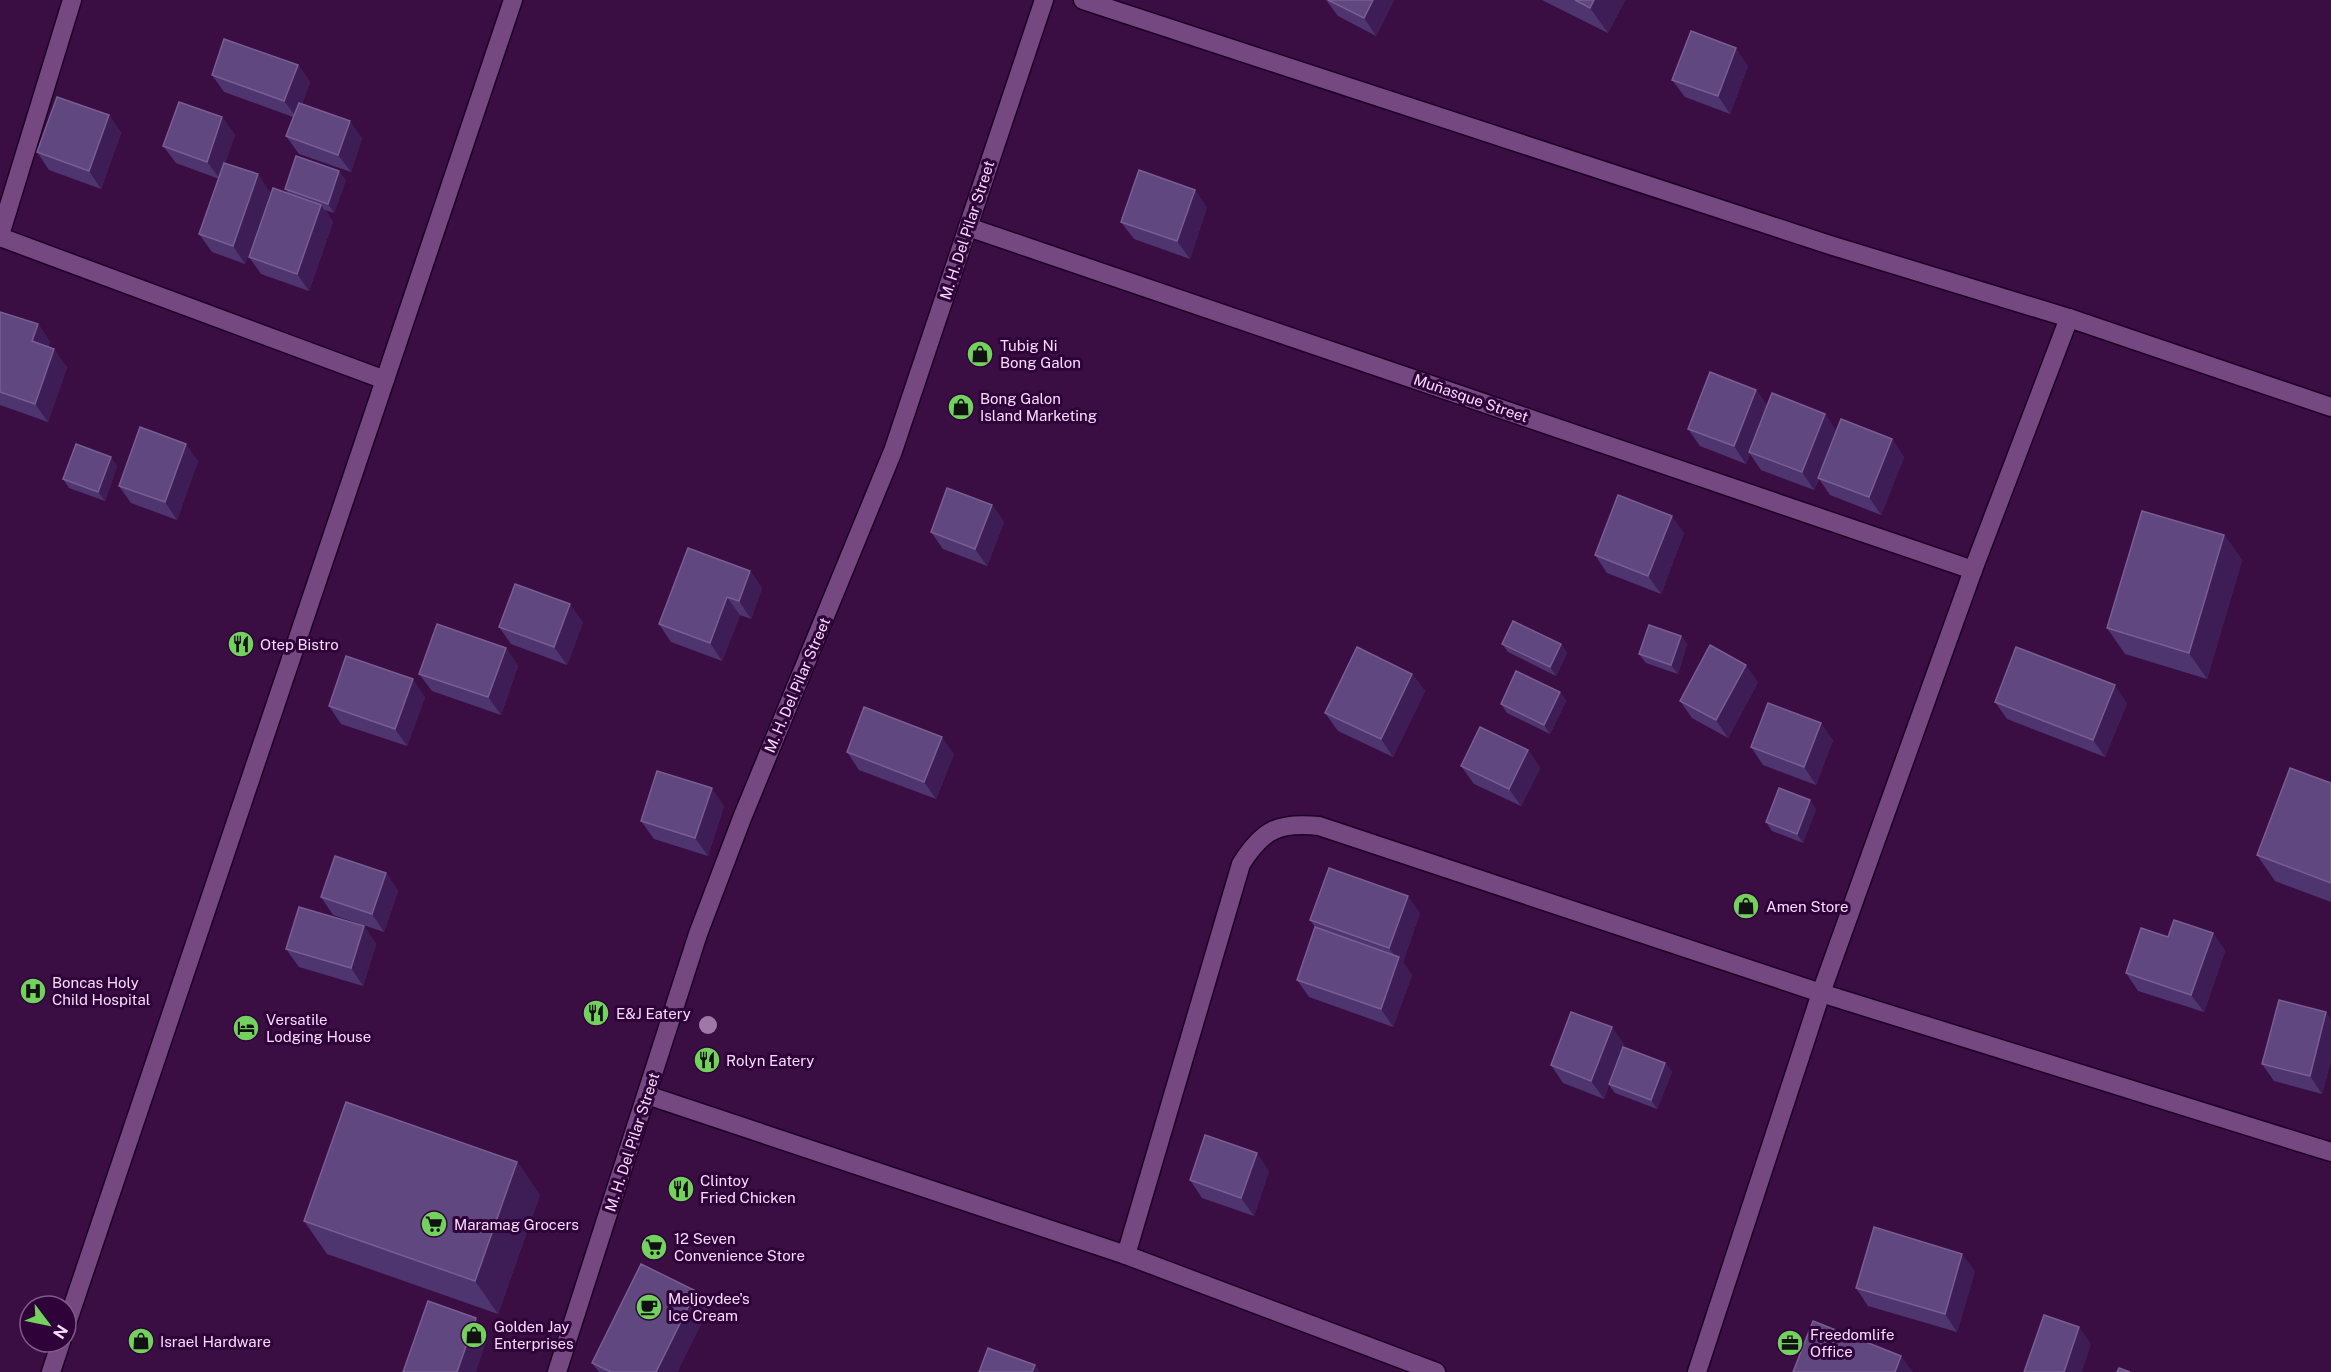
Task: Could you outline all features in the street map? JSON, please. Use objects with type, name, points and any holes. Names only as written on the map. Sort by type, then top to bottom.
[{"type":"street","points":[[72,0],[0,236],[385,380]]},
{"type":"street","points":[[77,1294],[513,0]]},
{"type":"street","name":"M. H. Del Pilar Street","points":[[557,1372],[698,934],[742,818],[893,451],[1044,0]]},
{"type":"street","points":[[1083,0],[1830,245],[2069,318],[2331,407]]},
{"type":"street","name":"Muñasque Street","points":[[968,227],[1973,570]]},
{"type":"street","points":[[1697,1372],[1821,993],[1973,570],[2069,318]]},
{"type":"street","points":[[1126,1255],[1241,864],[1252,846],[1269,831],[1295,824],[1319,826],[1821,993],[2331,1152]]},
{"type":"street","points":[[647,1095],[1126,1255],[1436,1372]]},
{"type":"street","points":[[51,1372],[57,1354]]},
{"type":"building","points":[[1328,0],[1373,0],[1364,18]]},
{"type":"building","points":[[1575,0],[1594,0],[1590,8]]},
{"type":"building","points":[[1691,31],[1736,48],[1718,96],[1672,80]]},
{"type":"building","points":[[224,39],[298,65],[284,101],[212,75]]},
{"type":"building","points":[[57,97],[109,115],[89,171],[37,152]]},
{"type":"building","points":[[179,102],[222,117],[207,162],[163,146]]},
{"type":"building","points":[[299,103],[350,121],[338,155],[286,136]]},
{"type":"building","points":[[296,156],[339,171],[328,204],[285,189]]},
{"type":"building","points":[[224,163],[258,174],[233,246],[199,234]]},
{"type":"building","points":[[1139,170],[1195,190],[1177,241],[1121,222]]},
{"type":"building","points":[[273,188],[321,205],[297,274],[249,257]]},
{"type":"building","points":[[0,312],[38,324],[32,341],[54,349],[35,404],[0,392]]},
{"type":"building","points":[[1710,372],[1756,390],[1734,446],[1688,429]]},
{"type":"building","points":[[1772,393],[1825,414],[1802,472],[1749,452]]},
{"type":"building","points":[[1841,419],[1892,439],[1869,497],[1818,478]]},
{"type":"building","points":[[140,427],[186,444],[165,502],[119,486]]},
{"type":"building","points":[[76,444],[111,457],[98,492],[63,479]]},
{"type":"building","points":[[947,488],[992,505],[975,549],[931,532]]},
{"type":"building","points":[[1618,495],[1672,516],[1648,576],[1595,555]]},
{"type":"building","points":[[2142,511],[2224,535],[2189,653],[2107,628]]},
{"type":"building","points":[[688,548],[750,571],[739,601],[727,597],[710,643],[659,624]]},
{"type":"building","points":[[515,584],[570,604],[554,647],[499,627]]},
{"type":"building","points":[[1513,621],[1561,644],[1550,667],[1502,644]]},
{"type":"building","points":[[437,624],[506,648],[488,697],[419,674]]},
{"type":"building","points":[[1649,625],[1681,636],[1671,665],[1639,654]]},
{"type":"building","points":[[1710,645],[1746,665],[1716,720],[1680,701]]},
{"type":"building","points":[[1357,647],[1412,674],[1381,739],[1325,713]]},
{"type":"building","points":[[2016,647],[2115,685],[2093,740],[1995,702]]},
{"type":"building","points":[[346,656],[413,679],[395,729],[329,706]]},
{"type":"building","points":[[1516,671],[1560,692],[1544,725],[1501,704]]},
{"type":"building","points":[[1768,703],[1821,723],[1804,767],[1751,747]]},
{"type":"building","points":[[864,707],[942,737],[924,782],[847,752]]},
{"type":"building","points":[[1480,727],[1528,750],[1509,789],[1461,766]]},
{"type":"building","points":[[2290,768],[2331,783],[2331,883],[2257,855]]},
{"type":"building","points":[[657,771],[712,788],[695,838],[641,821]]},
{"type":"building","points":[[1779,788],[1810,800],[1797,834],[1766,822]]},
{"type":"building","points":[[335,856],[386,873],[372,914],[321,897]]},
{"type":"building","points":[[1329,868],[1408,896],[1389,948],[1310,920]]},
{"type":"building","points":[[299,907],[364,926],[351,968],[286,949]]},
{"type":"building","points":[[2174,920],[2213,933],[2191,995],[2126,973],[2141,928],[2168,937]]},
{"type":"building","points":[[1315,927],[1399,957],[1381,1009],[1297,980]]},
{"type":"building","points":[[2279,1000],[2326,1012],[2310,1076],[2262,1064]]},
{"type":"building","points":[[1571,1012],[1612,1027],[1591,1081],[1551,1065]]},
{"type":"building","points":[[1623,1047],[1665,1063],[1651,1100],[1609,1084]]},
{"type":"building","name":"Maramag Grocers","points":[[346,1102],[517,1162],[475,1281],[304,1221]]},
{"type":"building","points":[[1205,1135],[1257,1153],[1241,1198],[1190,1180]]},
{"type":"building","points":[[1874,1227],[1962,1254],[1945,1314],[1856,1288]]},
{"type":"building","points":[[641,1264],[696,1291],[656,1372],[611,1372],[592,1363]]},
{"type":"building","points":[[428,1301],[476,1318],[457,1372],[403,1372]]},
{"type":"building","points":[[2044,1315],[2079,1327],[2064,1372],[2024,1372]]},
{"type":"building","points":[[1813,1321],[1901,1356],[1895,1372],[1793,1372]]},
{"type":"building","points":[[988,1348],[1035,1365],[1032,1372],[979,1372]]},
{"type":"building","points":[[2119,1368],[2130,1372],[2117,1372]]},
{"type":"place","name":"Tubig Ni Bong Galon","points":[[980,354]]},
{"type":"place","name":"Bong Galon Island Marketing","points":[[961,407]]},
{"type":"place","name":"Otep Bistro","points":[[241,644]]},
{"type":"place","name":"Amen Store","points":[[1746,906]]},
{"type":"place","name":"Boncas Holy Child Hospital","points":[[33,991]]},
{"type":"place","name":"E&J Eatery","points":[[596,1013]]},
{"type":"place","name":"Versatile Lodging House","points":[[246,1028]]},
{"type":"place","name":"Rolyn Eatery","points":[[707,1060]]},
{"type":"place","name":"Clintoy Fried Chicken","points":[[681,1189]]},
{"type":"place","name":"Maramag Grocers","points":[[434,1224]]},
{"type":"place","name":"12 Seven Convenience Store","points":[[654,1247]]},
{"type":"place","name":"Meljoydee's Ice Cream","points":[[649,1307]]},
{"type":"place","name":"Golden Jay Enterprises","points":[[474,1335]]},
{"type":"place","name":"Israel Hardware","points":[[141,1341]]},
{"type":"place","name":"Freedomlife Office","points":[[1790,1343]]}]
